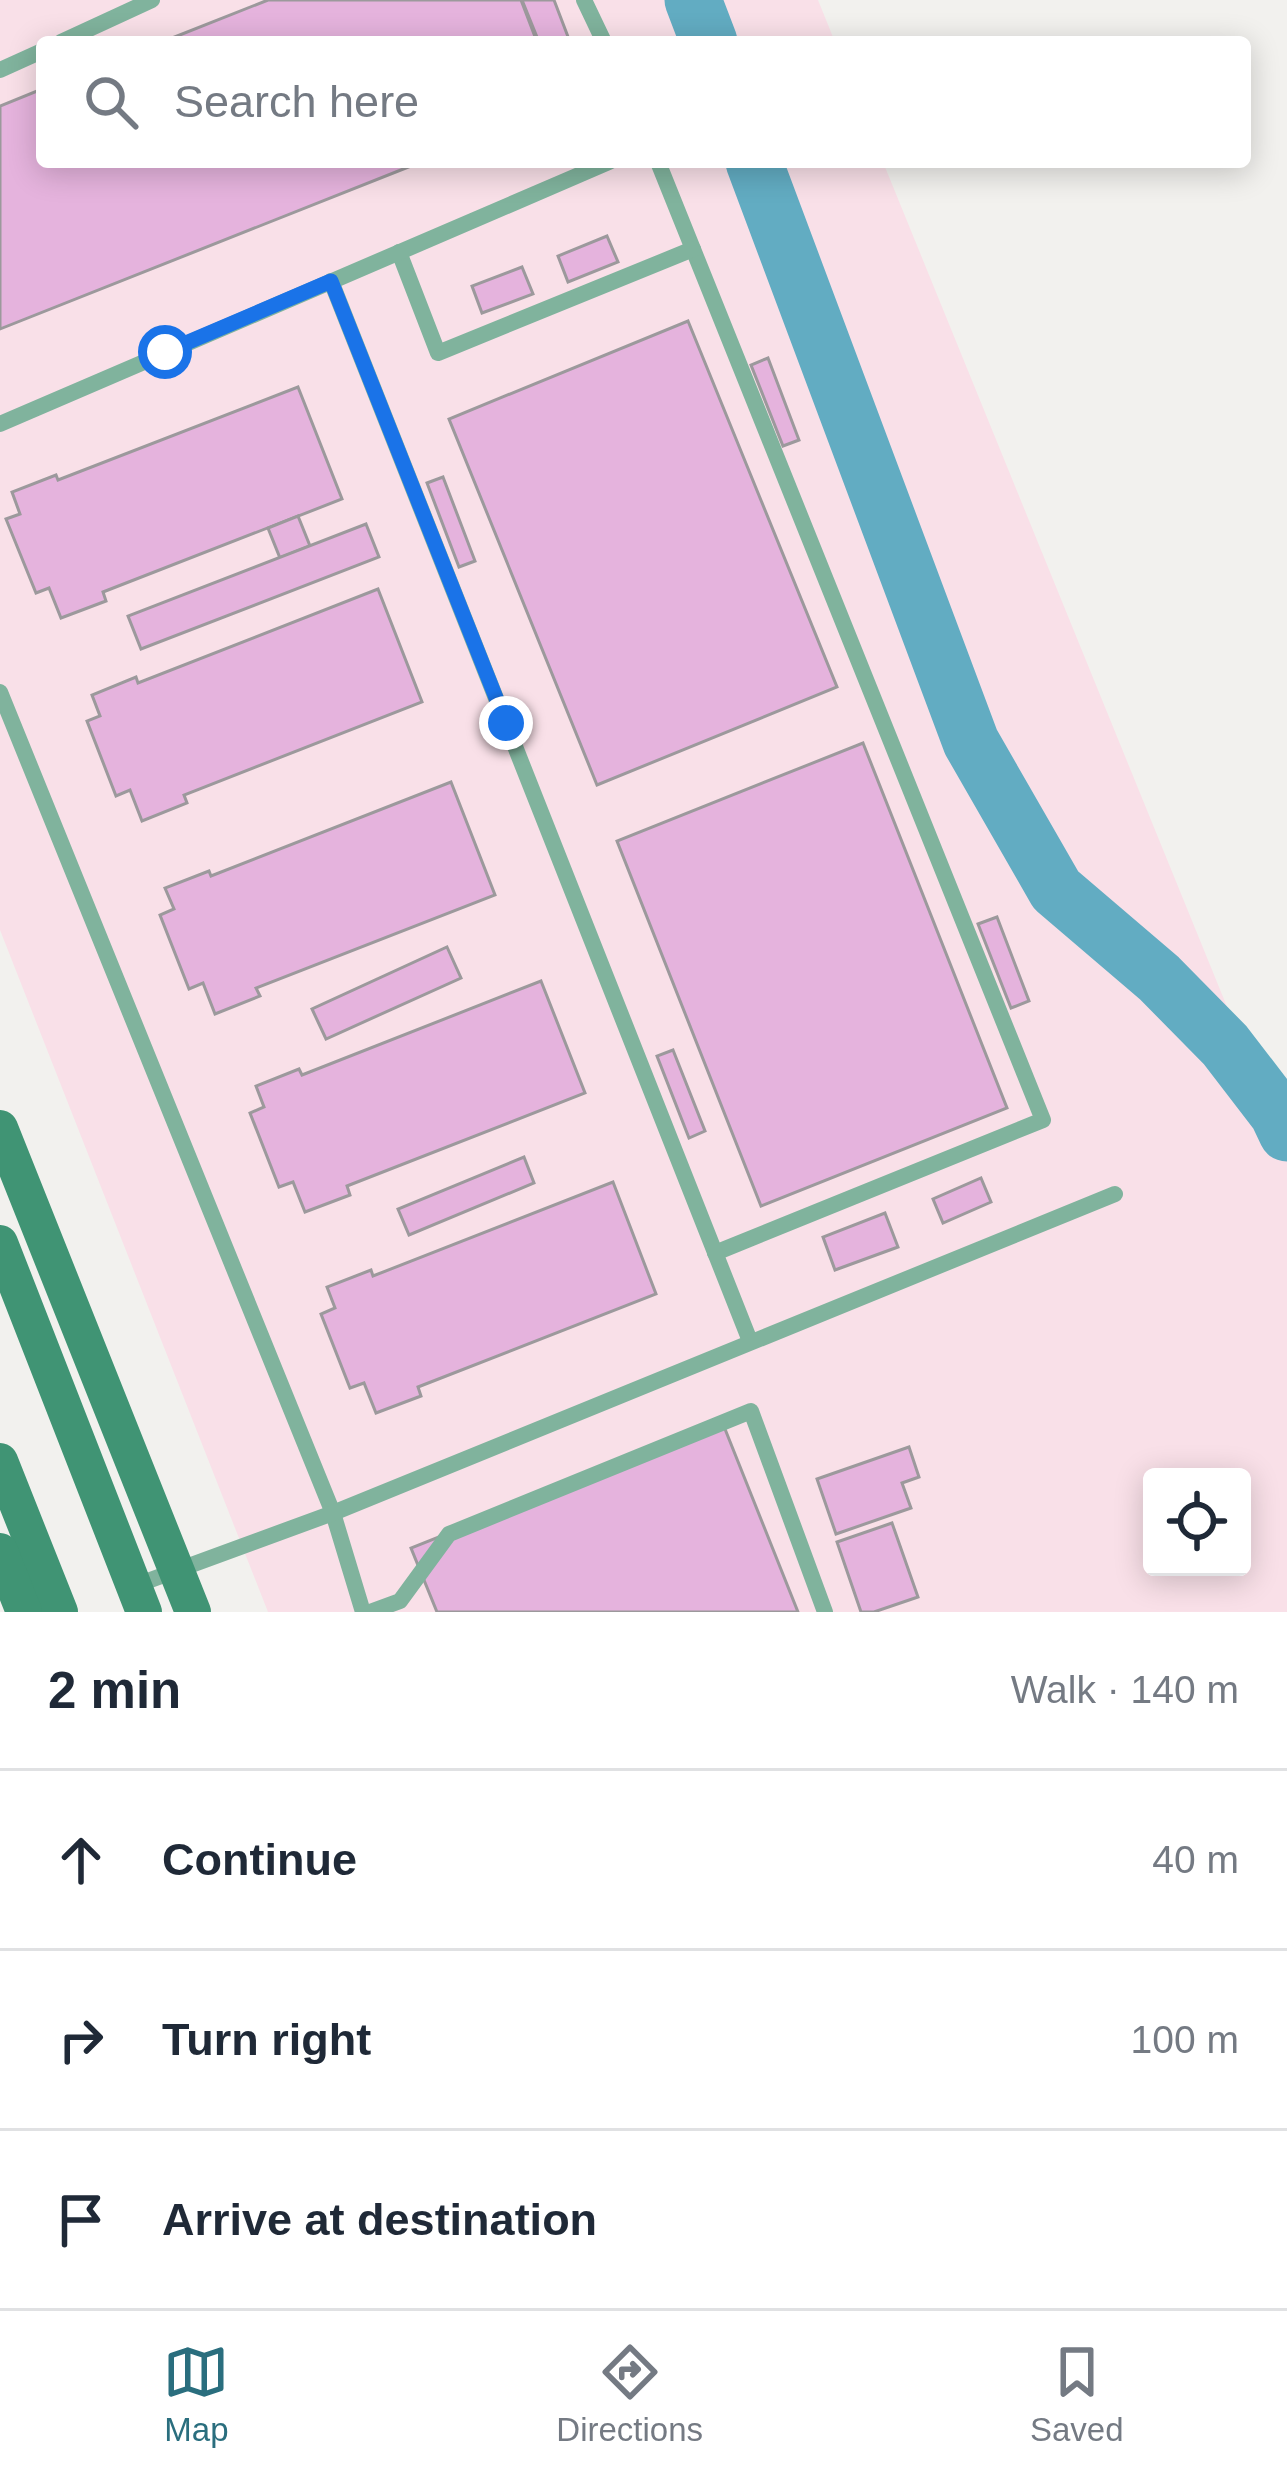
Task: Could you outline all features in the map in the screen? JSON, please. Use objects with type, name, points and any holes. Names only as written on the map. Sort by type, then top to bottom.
[{"type":"street","points":[[0,1128],[193,1612]]},
{"type":"street","points":[[0,1244],[139,1599]]},
{"type":"street","points":[[0,1461],[60,1612]]},
{"type":"street","points":[[0,1551],[24,1612]]},
{"type":"lane","points":[[74,36],[152,0]]},
{"type":"lane","points":[[584,0],[601,36]]},
{"type":"lane","points":[[0,70],[36,54]]},
{"type":"lane","points":[[0,424],[595,168]]},
{"type":"lane","points":[[660,168],[1043,1120],[716,1253]]},
{"type":"lane","points":[[399,252],[438,353],[693,249]]},
{"type":"lane","points":[[331,281],[750,1341]]},
{"type":"lane","points":[[0,692],[333,1513],[366,1612],[400,1601],[449,1534],[751,1412],[825,1612]]},
{"type":"lane","points":[[139,1599],[176,1570],[333,1513],[1115,1194]]},
{"type":"shaded area","points":[[0,0],[818,0],[833,36],[36,36],[36,168],[885,168],[1287,1154],[1287,1612],[268,1612],[0,930]]},
{"type":"building","points":[[268,0],[521,0],[535,36],[177,36]]},
{"type":"building","points":[[522,0],[554,0],[568,36],[537,36]]},
{"type":"building","points":[[36,91],[36,168],[406,168],[0,329],[0,106]]},
{"type":"building","points":[[607,236],[618,262],[568,282],[558,256]]},
{"type":"building","points":[[522,267],[533,294],[482,313],[472,286]]},
{"type":"building","points":[[688,321],[837,687],[597,785],[449,419]]},
{"type":"building","points":[[768,358],[799,440],[783,446],[751,365]]},
{"type":"building","points":[[298,387],[342,499],[103,592],[106,601],[61,618],[49,588],[36,593],[6,519],[20,514],[12,492],[56,475],[58,480]]},
{"type":"building","points":[[443,477],[475,561],[459,567],[427,483]]},
{"type":"building","points":[[298,516],[310,546],[280,558],[268,528]]},
{"type":"building","points":[[366,524],[379,557],[141,649],[128,616]]},
{"type":"building","points":[[378,589],[422,702],[184,795],[187,803],[142,821],[130,790],[116,796],[87,721],[100,716],[92,695],[136,677],[138,683]]},
{"type":"building","points":[[863,743],[1007,1108],[761,1206],[617,841]]},
{"type":"building","points":[[451,782],[495,895],[256,988],[260,996],[215,1014],[203,983],[189,989],[160,915],[174,909],[165,888],[209,871],[211,876]]},
{"type":"building","points":[[997,917],[1029,1001],[1011,1008],[978,924]]},
{"type":"building","points":[[447,947],[461,978],[326,1039],[312,1009]]},
{"type":"building","points":[[541,981],[585,1093],[347,1186],[350,1195],[305,1212],[293,1182],[279,1187],[250,1113],[264,1107],[256,1086],[299,1069],[302,1075]]},
{"type":"building","points":[[673,1050],[705,1131],[689,1138],[657,1056]]},
{"type":"building","points":[[524,1157],[534,1183],[409,1235],[398,1209]]},
{"type":"building","points":[[981,1178],[991,1202],[943,1223],[933,1199]]},
{"type":"building","points":[[613,1182],[656,1294],[418,1387],[421,1396],[376,1413],[364,1383],[350,1388],[321,1314],[335,1308],[327,1287],[371,1270],[373,1276]]},
{"type":"building","points":[[885,1213],[898,1247],[835,1270],[823,1237]]},
{"type":"building","points":[[723,1424],[798,1612],[437,1612],[411,1548]]},
{"type":"building","points":[[909,1447],[919,1477],[902,1483],[911,1508],[836,1534],[817,1479]]},
{"type":"building","points":[[892,1523],[918,1597],[861,1612],[837,1542]]},
{"type":"waterway","points":[[693,0],[707,36]]},
{"type":"waterway","points":[[756,168],[971,742],[1056,890],[1159,978],[1225,1045],[1287,1133]]},
{"type":"route","points":[[165,352],[331,281],[506,723]]}]
